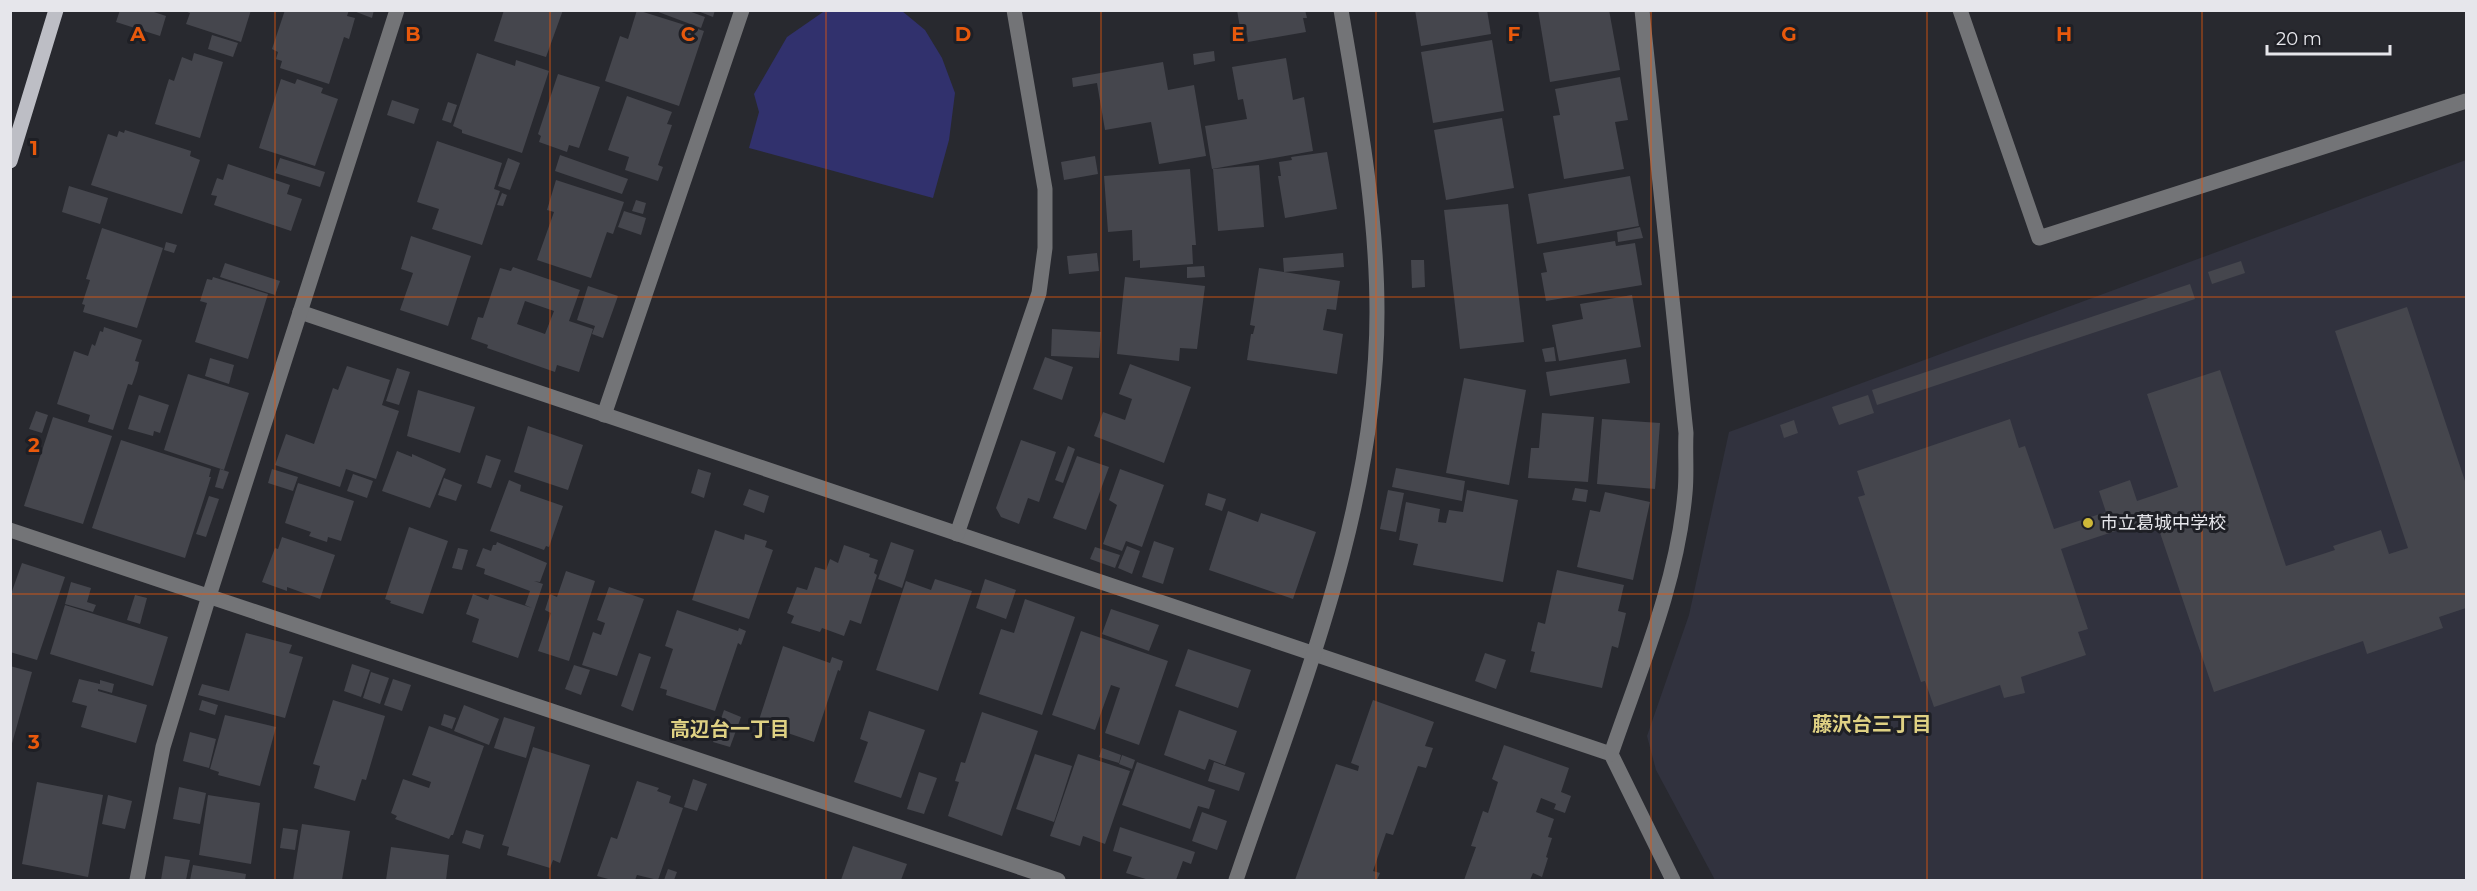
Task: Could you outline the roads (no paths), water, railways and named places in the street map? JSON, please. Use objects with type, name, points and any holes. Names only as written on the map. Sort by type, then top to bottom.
[{"type":"main road","points":[[10,161],[56,10]]},
{"type":"street","points":[[136,880],[163,747],[209,596],[397,10]]},
{"type":"street","points":[[604,415],[742,10]]},
{"type":"street","points":[[957,534],[1039,293],[1045,248],[1045,189],[1014,10]]},
{"type":"street","points":[[1236,880],[1313,654],[1350,529],[1364,460],[1373,390],[1377,312],[1368,171],[1341,10]]},
{"type":"street","points":[[1642,10],[1686,433],[1685,492],[1674,562],[1656,623],[1611,754],[1673,880]]},
{"type":"street","points":[[1960,10],[2039,238],[2466,101]]},
{"type":"street","points":[[300,312],[1611,754]]},
{"type":"street","points":[[10,530],[1058,880]]},
{"type":"place","name":"市立葛城中学校","points":[[2088,523]]},
{"type":"district","name":"藤沢台三丁目","points":[[1872,724]]},
{"type":"district","name":"高辺台一丁目","points":[[730,729]]}]
